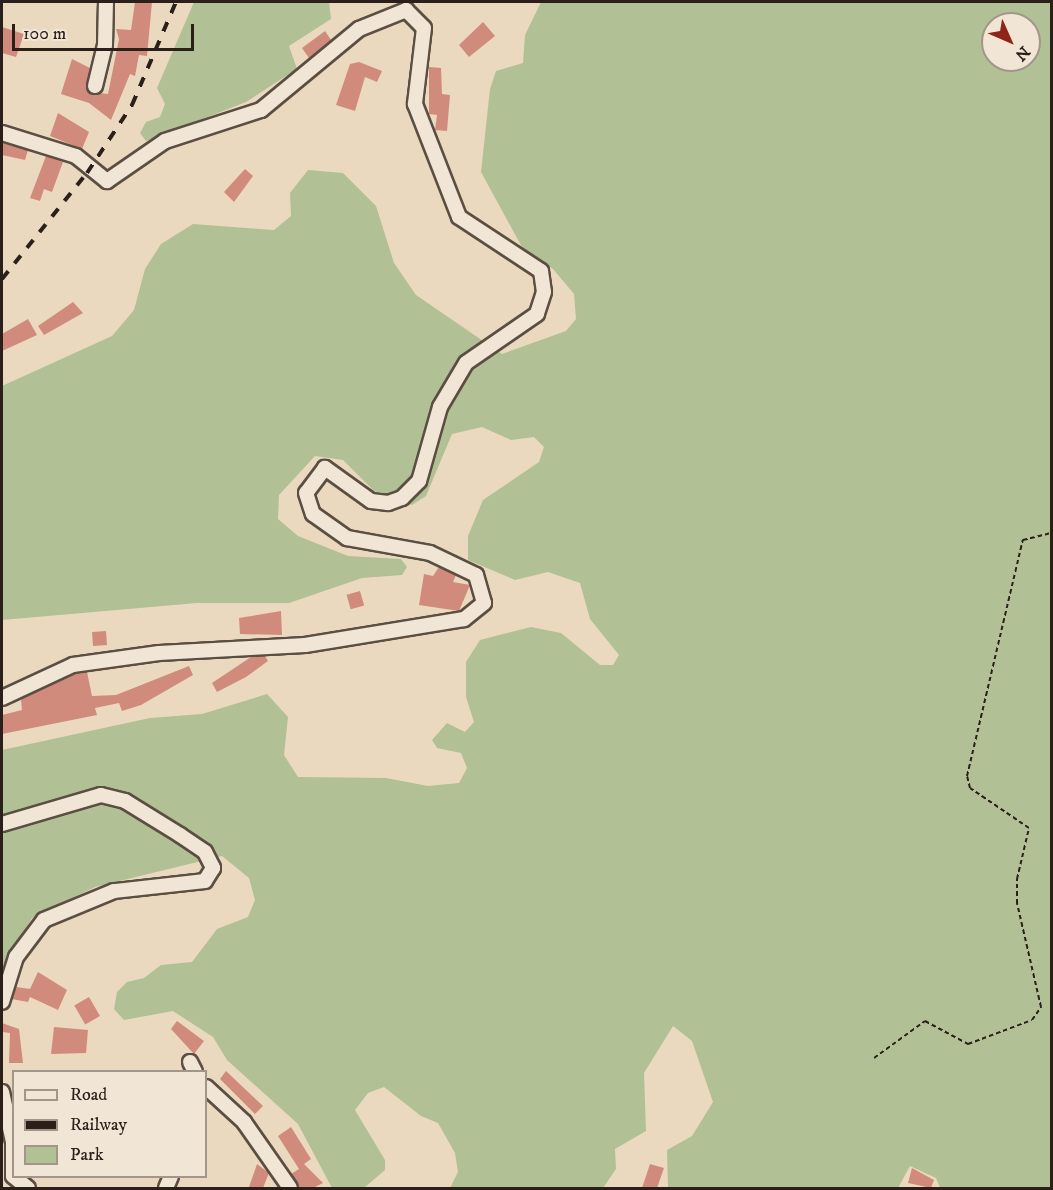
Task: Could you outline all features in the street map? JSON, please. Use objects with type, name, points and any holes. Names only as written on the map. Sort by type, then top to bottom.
[{"type":"street","points":[[95,86],[105,45],[106,2]]},
{"type":"street","points":[[2,133],[76,156],[106,181],[165,141],[261,110],[359,29],[406,10],[424,28],[415,104],[459,217],[541,271],[544,292],[537,314],[466,363],[440,407],[419,481],[402,498],[388,503],[370,501],[325,468],[306,493],[313,514],[347,538],[430,553],[476,575],[484,603],[465,619],[305,645],[159,652],[73,665],[2,698]]},
{"type":"street","points":[[2,824],[101,795],[125,801],[180,835],[205,852],[213,868],[205,880],[114,891],[44,920],[16,957],[2,1002]]},
{"type":"street","points":[[207,1091],[244,1122],[290,1188]]},
{"type":"street","points":[[2,1092],[12,1155]]},
{"type":"path","points":[[874,1058],[925,1021],[968,1044],[1032,1020],[1041,1007],[1017,903],[1017,879],[1029,828],[970,788],[967,776],[1023,540],[1052,532]]},
{"type":"green space","points":[[194,2],[329,2],[331,19],[289,46],[297,69],[246,102],[146,141],[140,133],[146,122],[160,117],[165,104],[157,88]]},
{"type":"green space","points":[[541,2],[1051,2],[1051,1188],[940,1188],[936,1178],[910,1166],[898,1188],[668,1188],[667,1150],[692,1136],[713,1102],[692,1041],[673,1026],[644,1073],[646,1131],[615,1149],[616,1169],[603,1188],[450,1188],[458,1172],[455,1153],[438,1123],[421,1116],[384,1087],[368,1093],[355,1110],[385,1160],[385,1170],[364,1188],[332,1188],[298,1124],[227,1060],[213,1037],[173,1011],[124,1020],[114,1009],[117,992],[127,982],[144,978],[161,965],[192,962],[217,929],[248,917],[255,900],[249,878],[222,856],[95,887],[32,918],[2,969],[2,750],[150,718],[202,714],[267,694],[288,717],[284,755],[298,777],[386,778],[428,786],[459,783],[467,768],[461,753],[437,748],[432,740],[447,723],[465,732],[474,722],[466,697],[466,662],[480,640],[531,627],[561,633],[600,665],[613,665],[619,655],[590,619],[580,583],[548,572],[515,580],[468,560],[468,536],[483,500],[539,462],[544,447],[534,437],[511,440],[482,427],[452,434],[426,496],[412,505],[374,491],[343,460],[315,456],[279,495],[278,519],[298,536],[348,556],[401,559],[407,567],[402,575],[362,578],[289,603],[197,603],[2,620],[2,386],[112,336],[134,310],[145,269],[161,244],[193,224],[274,230],[291,216],[290,193],[308,170],[343,173],[376,206],[394,263],[416,295],[502,354],[566,331],[576,319],[574,294],[553,269],[523,249],[481,172],[490,89],[496,71],[523,63],[525,35]]},
{"type":"building","points":[[135,2],[152,2],[147,56],[139,55],[135,76],[130,74],[111,120],[89,103],[61,94],[72,59],[90,68],[88,92],[108,94],[119,39],[116,29],[131,30]]},
{"type":"building","points":[[483,22],[495,36],[469,57],[459,45]]},
{"type":"building","points":[[2,27],[24,34],[16,57],[2,53]]},
{"type":"building","points":[[325,31],[331,40],[309,58],[302,48]]},
{"type":"building","points":[[359,62],[382,71],[377,82],[365,77],[355,111],[336,105],[350,64]]},
{"type":"building","points":[[429,67],[441,68],[442,94],[450,95],[447,131],[435,130],[437,115],[429,114]]},
{"type":"building","points":[[58,113],[89,132],[82,149],[50,136]]},
{"type":"building","points":[[2,143],[28,150],[25,160],[2,155]]},
{"type":"building","points":[[46,156],[63,162],[52,192],[44,189],[40,201],[30,198]]},
{"type":"building","points":[[245,169],[253,176],[234,202],[224,192]]},
{"type":"building","points":[[73,302],[83,313],[44,335],[38,326]]},
{"type":"building","points":[[28,319],[37,335],[2,351],[2,334]]},
{"type":"building","points":[[439,567],[456,575],[453,582],[470,585],[459,611],[419,605],[424,574],[433,576]]},
{"type":"building","points":[[360,591],[364,605],[351,609],[347,595]]},
{"type":"building","points":[[281,611],[282,635],[240,634],[239,618]]},
{"type":"building","points":[[106,631],[107,645],[93,646],[92,632]]},
{"type":"building","points":[[265,656],[268,661],[246,677],[217,692],[212,683],[251,657]]},
{"type":"building","points":[[189,666],[193,675],[141,705],[122,711],[119,703],[95,708],[97,715],[2,734],[2,715],[22,710],[21,699],[76,674],[87,672],[92,696],[116,695]]},
{"type":"building","points":[[38,972],[67,990],[58,1010],[30,997],[28,1002],[12,999],[16,987],[30,989]]},
{"type":"building","points":[[89,997],[100,1016],[85,1025],[74,1006]]},
{"type":"building","points":[[177,1021],[204,1041],[194,1054],[171,1029]]},
{"type":"building","points":[[2,1023],[19,1029],[23,1063],[9,1063],[10,1033],[2,1032]]},
{"type":"building","points":[[54,1027],[88,1030],[86,1053],[51,1054]]},
{"type":"building","points":[[226,1071],[263,1106],[255,1114],[220,1079]]},
{"type":"building","points":[[291,1127],[311,1159],[304,1164],[323,1183],[313,1188],[300,1188],[291,1174],[299,1169],[278,1136]]},
{"type":"building","points":[[257,1164],[269,1173],[263,1188],[249,1187]]},
{"type":"building","points":[[650,1164],[664,1168],[657,1188],[642,1188]]},
{"type":"building","points":[[912,1168],[934,1180],[931,1188],[908,1183]]},
{"type":"railway","points":[[2,279],[87,173],[132,105],[176,2]]}]
